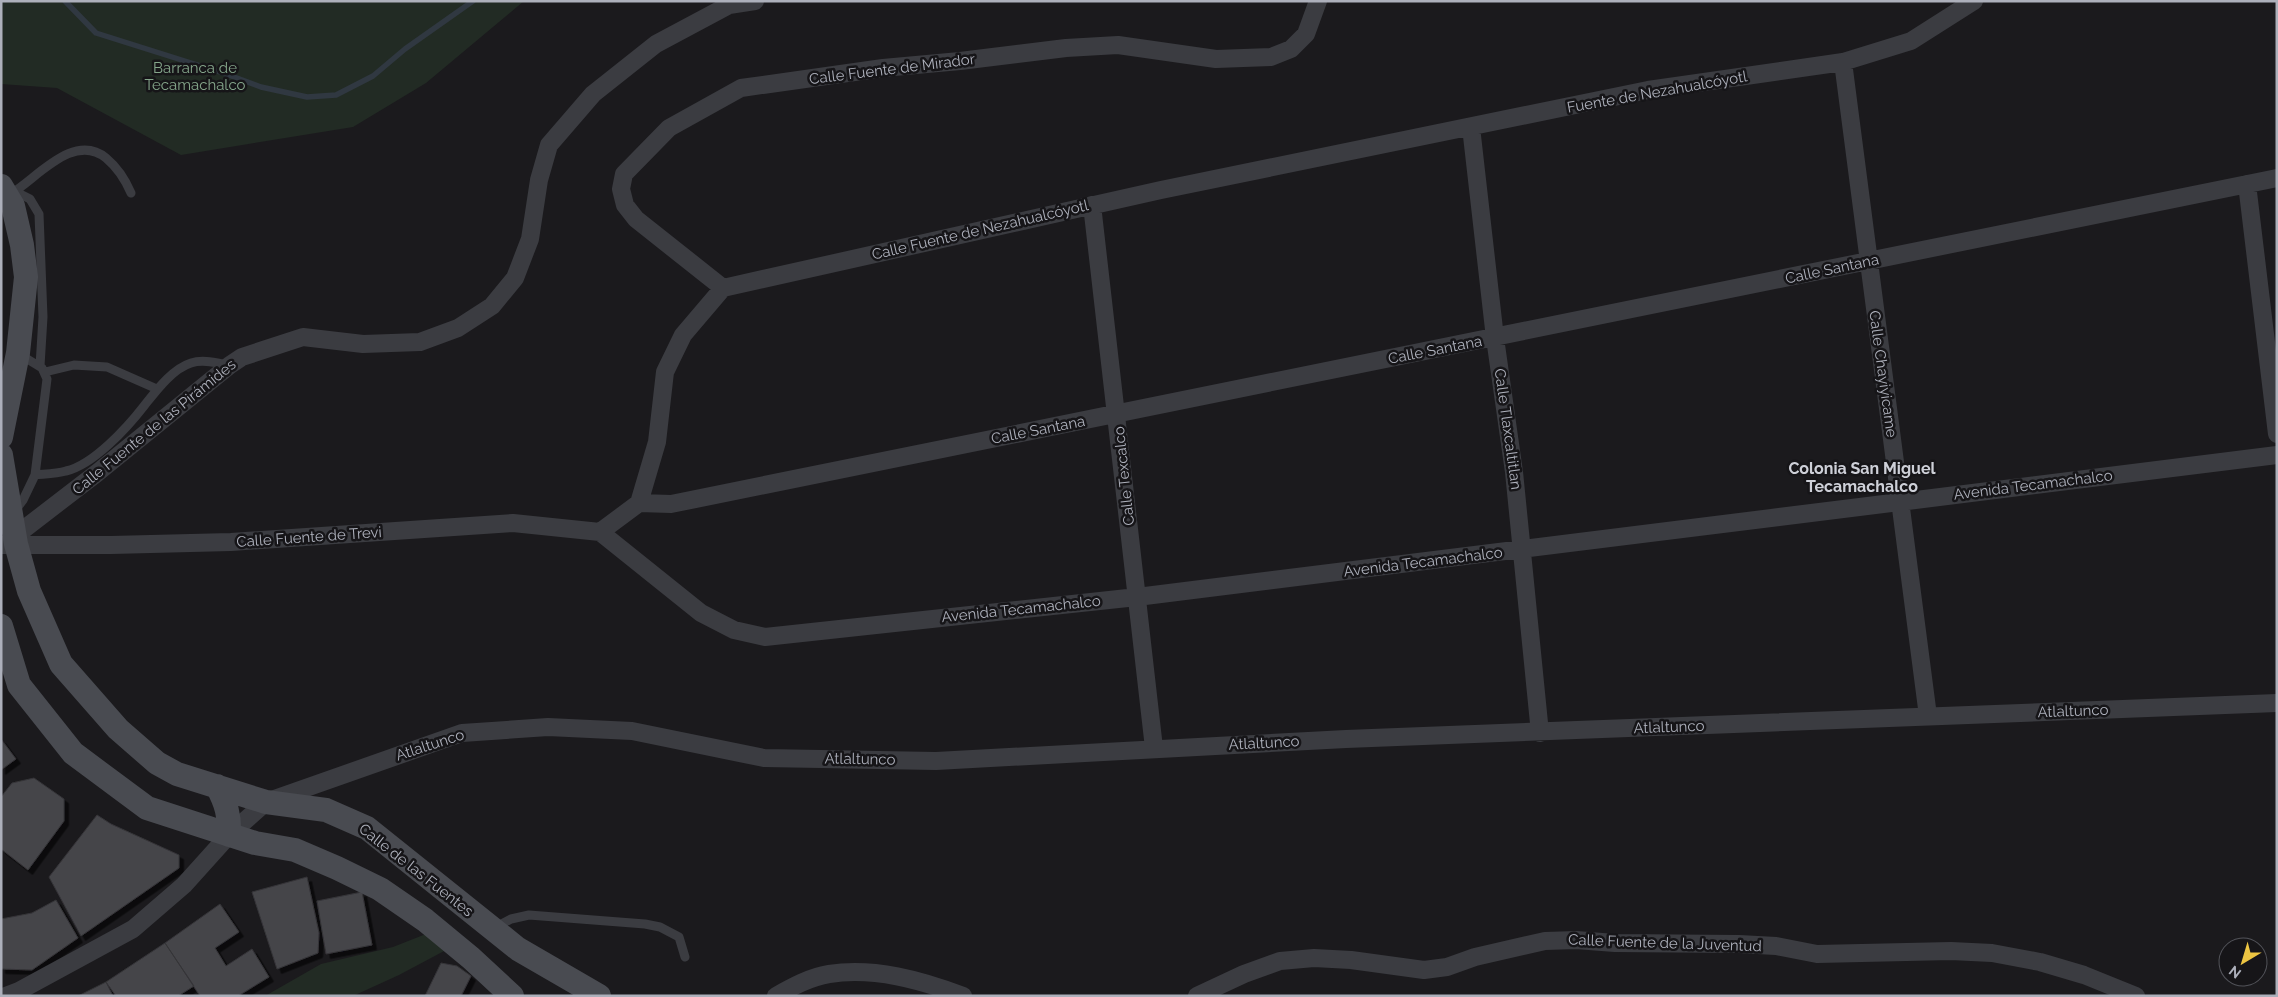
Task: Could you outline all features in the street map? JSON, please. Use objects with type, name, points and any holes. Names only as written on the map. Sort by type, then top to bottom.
[{"type":"main road","points":[[1,437],[18,353],[26,277],[22,245],[7,196]]},
{"type":"main road","name":"Calle de las Fuentes","points":[[1,455],[11,535],[29,591],[61,664],[118,729],[158,763],[177,774],[266,802],[326,810],[367,828],[518,949],[599,996]]},
{"type":"main road","points":[[1,626],[19,685],[73,753],[147,808],[255,843],[294,850],[380,889],[425,920],[471,958],[512,996]]},
{"type":"main road","points":[[217,786],[226,802],[230,818],[230,835]]},
{"type":"street","name":"Calle Fuente de las Pirámides","points":[[11,535],[97,473],[242,357],[303,337],[363,344],[420,342],[458,328],[492,306],[515,278],[530,240],[539,180],[549,145],[593,94],[656,44],[729,5],[754,1]]},
{"type":"street","name":"Calle Fuente de Mirador","points":[[723,288],[636,219],[625,205],[621,188],[624,174],[669,128],[741,88],[883,68],[1066,48],[1118,45],[1216,59],[1271,57],[1291,49],[1306,34],[1318,1]]},
{"type":"street","points":[[1843,62],[1910,41],[1974,1]]},
{"type":"street","name":"Fuente de Nezahualcóyotl","points":[[1471,127],[1648,90],[1843,62]]},
{"type":"street","name":"Calle Chayiyicame","points":[[1843,62],[1928,716]]},
{"type":"street","name":"Calle Fuente de Nezahualcóyotl","points":[[723,288],[1092,205],[1471,127]]},
{"type":"street","name":"Calle Tlaxcaltitlan","points":[[1471,127],[1495,338],[1523,549],[1540,732]]},
{"type":"street","name":"Calle Santana","points":[[639,503],[671,504],[2277,178]]},
{"type":"street","points":[[2247,184],[2277,434]]},
{"type":"street","name":"Calle Texcalco","points":[[1092,205],[1154,748]]},
{"type":"street","points":[[600,532],[639,503],[657,442],[665,372],[683,335],[723,288]]},
{"type":"street","name":"Avenida Tecamachalco","points":[[600,532],[701,613],[734,630],[765,637],[1137,597],[2277,455]]},
{"type":"street","name":"Calle Fuente de Trevi","points":[[11,535],[111,545],[231,542],[513,523],[600,532]]},
{"type":"street","name":"Atlaltunco","points":[[266,802],[462,733],[548,727],[632,731],[764,758],[936,761],[1154,748],[2277,703]]},
{"type":"street","points":[[6,996],[20,991],[133,929],[184,886],[230,835],[266,802]]},
{"type":"street","name":"Calle Fuente de la Juventud","points":[[1197,996],[1244,974],[1280,961],[1314,958],[1351,960],[1424,970],[1447,967],[1475,957],[1546,941],[1576,940],[1615,943],[1776,946],[1817,954],[1951,951],[1992,953],[2040,962],[2084,974],[2136,996]]},
{"type":"street","points":[[776,996],[800,983],[829,974],[871,973],[904,977],[963,996]]},
{"type":"lane","points":[[7,196],[52,162],[63,156],[85,150],[98,152],[116,166],[131,194]]},
{"type":"lane","points":[[7,196],[30,199],[39,214],[43,369],[47,379],[35,475],[23,500],[11,535]]},
{"type":"lane","points":[[18,353],[43,369],[74,365],[107,367],[158,389]]},
{"type":"lane","points":[[35,475],[67,471],[85,463],[130,424],[158,389],[191,363],[208,361],[230,365]]},
{"type":"lane","points":[[492,929],[511,919],[529,915],[660,926],[679,937],[684,957]]},
{"type":"green space","name":"Barranca de Tecamachalco","points":[[1,1],[524,1],[426,83],[353,127],[181,155],[57,88],[1,84]]},
{"type":"green space","points":[[431,932],[446,950],[399,975],[353,996],[265,996],[321,964],[393,947]]},
{"type":"building","points":[[1,739],[16,759],[1,770]]},
{"type":"building","points":[[34,778],[64,799],[64,821],[28,870],[1,849],[1,797],[12,783]]},
{"type":"building","points":[[97,815],[111,824],[179,855],[179,868],[81,936],[49,877]]},
{"type":"building","points":[[307,877],[319,933],[318,953],[277,969],[252,892]]},
{"type":"building","points":[[362,892],[372,945],[326,954],[317,901]]},
{"type":"building","points":[[56,900],[78,938],[32,970],[1,969],[1,919],[32,913]]},
{"type":"building","points":[[220,904],[239,932],[215,948],[226,966],[252,949],[269,977],[238,996],[200,996],[165,943]]},
{"type":"building","points":[[165,943],[194,986],[178,996],[116,996],[106,982]]},
{"type":"building","points":[[441,963],[457,966],[471,976],[461,996],[425,996]]},
{"type":"building","points":[[106,982],[113,996],[78,996]]},
{"type":"waterway","points":[[65,1],[96,33],[261,87],[307,97],[336,95],[373,76],[405,49],[473,1]]},
{"type":"district","name":"Colonia San Miguel Tecamachalco","points":[[1862,477]]}]
